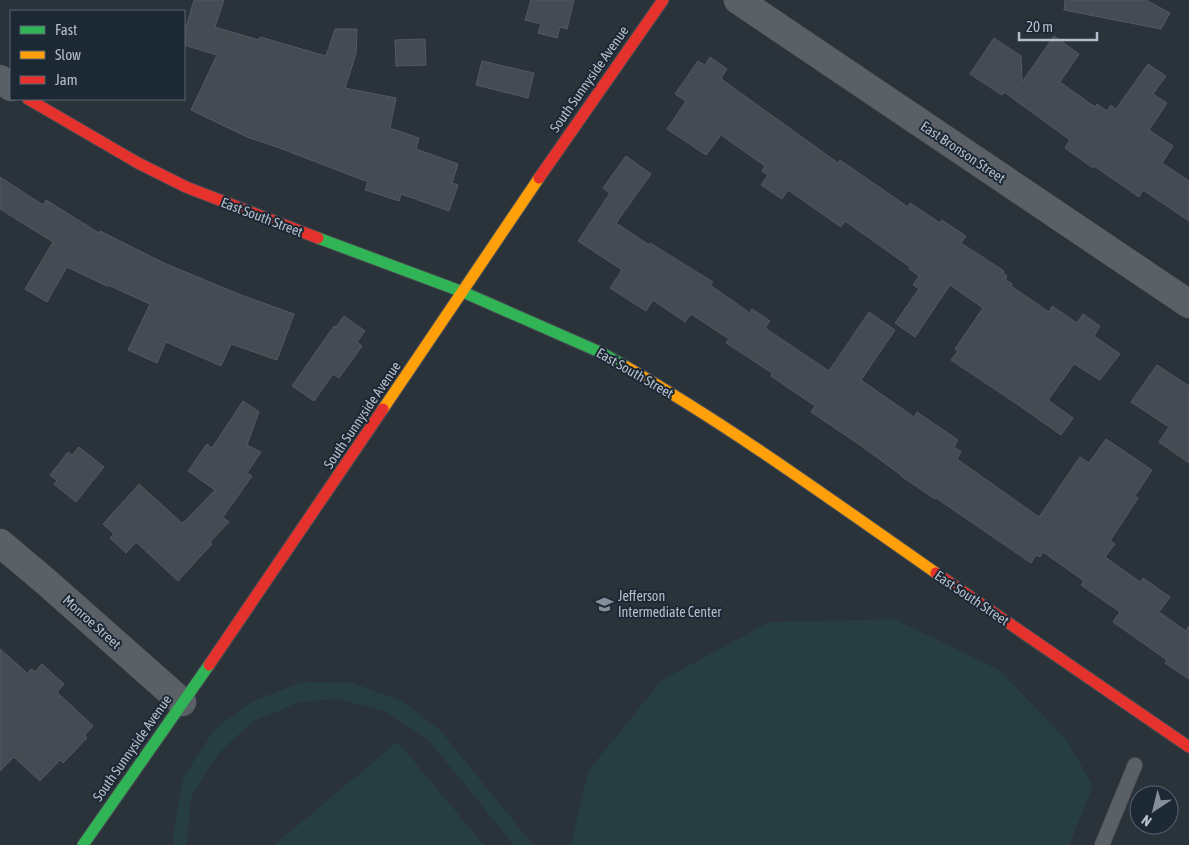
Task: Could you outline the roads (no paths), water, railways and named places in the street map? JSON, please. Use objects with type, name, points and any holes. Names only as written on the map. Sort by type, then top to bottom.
[{"type":"street","name":"South Sunnyside Avenue","points":[[83,845],[463,292],[554,156],[663,0]]},
{"type":"street","name":"East Bronson Street","points":[[738,0],[1189,304]]},
{"type":"street","name":"East South Street","points":[[30,100],[138,163],[186,187],[463,292],[602,353],[668,391],[758,450],[1189,747]]},
{"type":"street","name":"Monroe Street","points":[[0,543],[182,702]]},
{"type":"lane","points":[[1102,845],[1135,765]]},
{"type":"place","name":"Jefferson Intermediate Center","points":[[604,604]]}]
